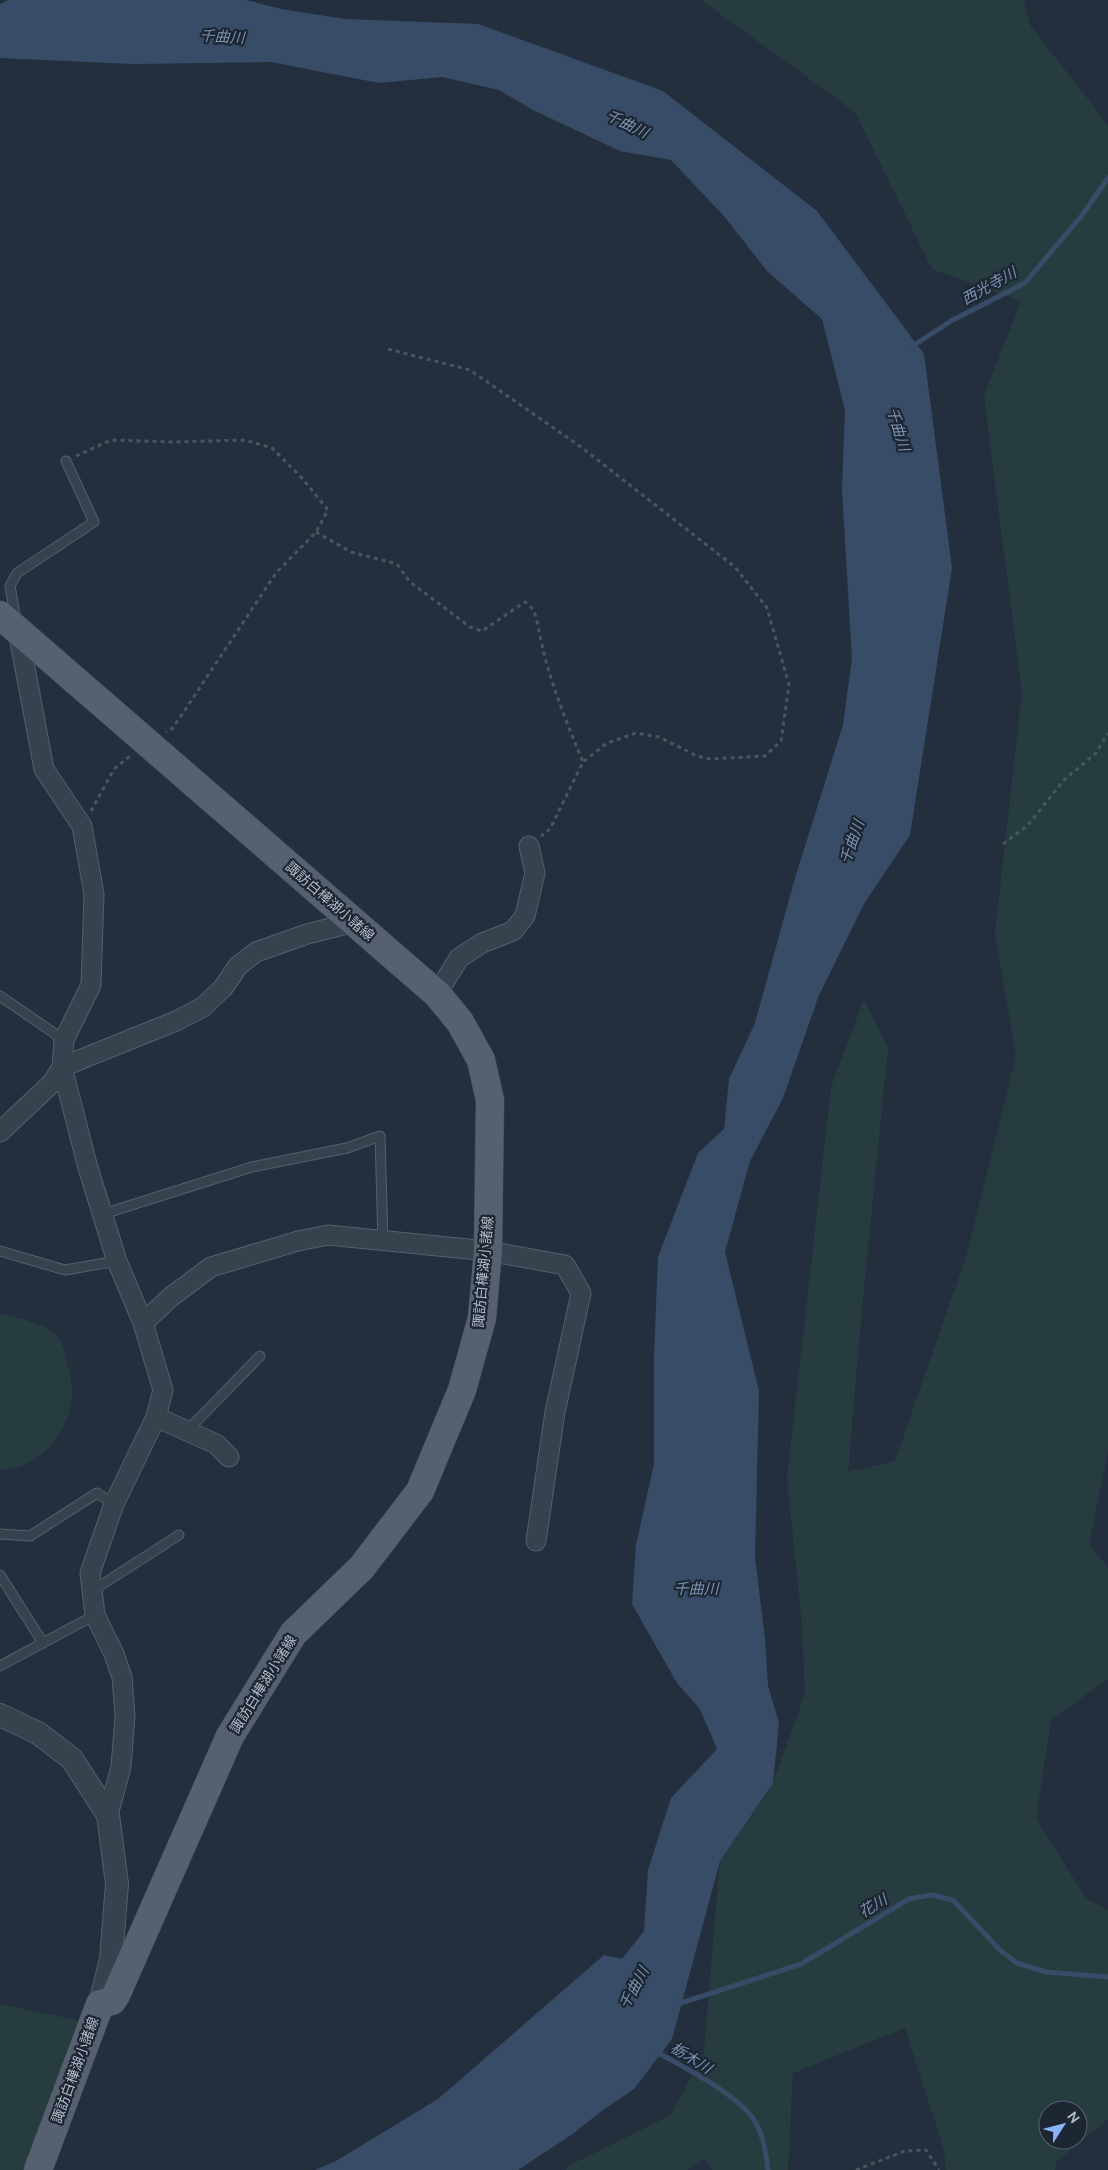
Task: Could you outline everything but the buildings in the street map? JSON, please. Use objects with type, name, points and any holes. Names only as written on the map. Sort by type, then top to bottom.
[{"type":"main road","name":"諏訪白樺湖小諸線","points":[[9,623],[437,994],[460,1022],[481,1060],[490,1100],[488,1251],[482,1318],[462,1390],[420,1491],[362,1567],[293,1634],[230,1736],[116,1995],[112,2001],[100,2004],[41,2163]]},
{"type":"street","points":[[9,623],[44,769],[82,826],[94,894],[91,985],[64,1040],[62,1067],[88,1168],[117,1261],[143,1323],[164,1390],[156,1417],[114,1504],[90,1573],[95,1615],[114,1654],[122,1677],[124,1716],[121,1767],[108,1815],[117,1884],[111,1959],[100,2004]]},
{"type":"street","points":[[437,994],[459,958],[482,942],[512,932],[525,916],[535,872],[529,846]]},
{"type":"street","points":[[0,1132],[52,1083],[62,1067],[176,1021],[203,1007],[223,988],[238,966],[256,952],[307,934],[355,922]]},
{"type":"street","points":[[143,1323],[172,1296],[211,1267],[298,1241],[328,1235],[488,1251],[565,1265],[581,1293],[555,1412],[536,1541]]},
{"type":"street","points":[[156,1417],[216,1444],[229,1457]]},
{"type":"street","points":[[0,1715],[38,1733],[72,1759],[108,1815]]},
{"type":"lane","points":[[9,623],[10,586],[17,573],[94,522],[66,461]]},
{"type":"lane","points":[[0,996],[64,1040]]},
{"type":"lane","points":[[103,1214],[252,1166],[346,1148],[380,1136],[383,1242]]},
{"type":"lane","points":[[0,1251],[65,1270],[117,1261]]},
{"type":"lane","points":[[187,1431],[260,1356]]},
{"type":"lane","points":[[0,1534],[30,1536],[97,1493],[114,1504]]},
{"type":"lane","points":[[92,1592],[179,1535]]},
{"type":"lane","points":[[0,1575],[43,1643]]},
{"type":"lane","points":[[0,1666],[95,1615]]},
{"type":"path","points":[[388,349],[470,370],[581,447],[735,568],[767,608],[789,685],[781,741],[766,756],[710,759],[697,756],[659,737],[636,733],[607,743],[583,762],[550,829],[529,846]]},
{"type":"path","points":[[66,461],[112,440],[172,442],[245,440],[272,448],[301,477],[328,510],[316,532],[276,573],[173,728],[146,743],[114,769],[82,826]]},
{"type":"path","points":[[316,532],[351,552],[397,564],[410,582],[470,627],[482,631],[525,602],[531,606],[536,617],[544,656],[565,720],[583,762]]},
{"type":"path","points":[[1003,844],[1027,826],[1064,780],[1096,753],[1108,733]]},
{"type":"path","points":[[856,2170],[905,2151],[926,2150],[939,2170]]},
{"type":"green space","points":[[701,0],[1024,0],[1030,25],[1108,125],[1108,1451],[1089,1544],[1108,1568],[1108,1679],[1051,1720],[1036,1819],[1086,1898],[1108,1910],[1108,2119],[1088,2136],[1088,2100],[1038,2100],[1038,2150],[1071,2150],[1056,2162],[1055,2170],[946,2170],[944,2150],[905,2028],[793,2073],[788,2170],[712,2170],[705,2158],[687,2170],[566,2170],[568,2166],[671,2115],[704,2053],[720,1861],[773,1783],[805,1694],[802,1624],[787,1479],[831,1087],[864,999],[888,1048],[848,1472],[895,1461],[966,1257],[1016,1056],[995,933],[1022,693],[984,396],[1021,301],[932,269],[855,112]]},
{"type":"green space","points":[[0,1314],[39,1325],[57,1336],[65,1353],[71,1381],[72,1398],[64,1425],[49,1448],[27,1464],[0,1470]]},
{"type":"green space","points":[[0,2004],[82,2021],[27,2170],[0,2170]]},
{"type":"water","name":"千曲川","points":[[8,0],[246,0],[281,9],[345,19],[478,24],[663,91],[817,211],[924,354],[952,568],[910,835],[865,902],[819,995],[783,1098],[750,1161],[725,1252],[759,1391],[755,1557],[765,1639],[768,1686],[779,1723],[773,1783],[720,1861],[672,2039],[634,2089],[574,2133],[518,2170],[315,2170],[336,2161],[438,2099],[604,1955],[622,1959],[644,1931],[648,1870],[671,1798],[717,1749],[700,1709],[677,1683],[632,1604],[636,1545],[654,1464],[654,1354],[658,1257],[698,1153],[724,1129],[729,1079],[755,1023],[795,878],[843,725],[852,659],[842,490],[845,410],[822,319],[767,271],[724,216],[671,160],[620,151],[533,110],[499,90],[442,77],[379,83],[271,62],[132,64],[0,58],[0,4]]},
{"type":"waterway","name":"西光寺川","points":[[911,347],[951,321],[1025,283],[1083,214],[1108,178]]},
{"type":"waterway","name":"花川","points":[[677,2000],[681,2003],[801,1964],[909,1899],[931,1895],[953,1900],[1001,1951],[1017,1963],[1046,1972],[1108,1977]]},
{"type":"waterway","name":"栃木川","points":[[655,2051],[712,2083],[750,2114],[761,2136],[768,2170]]}]
